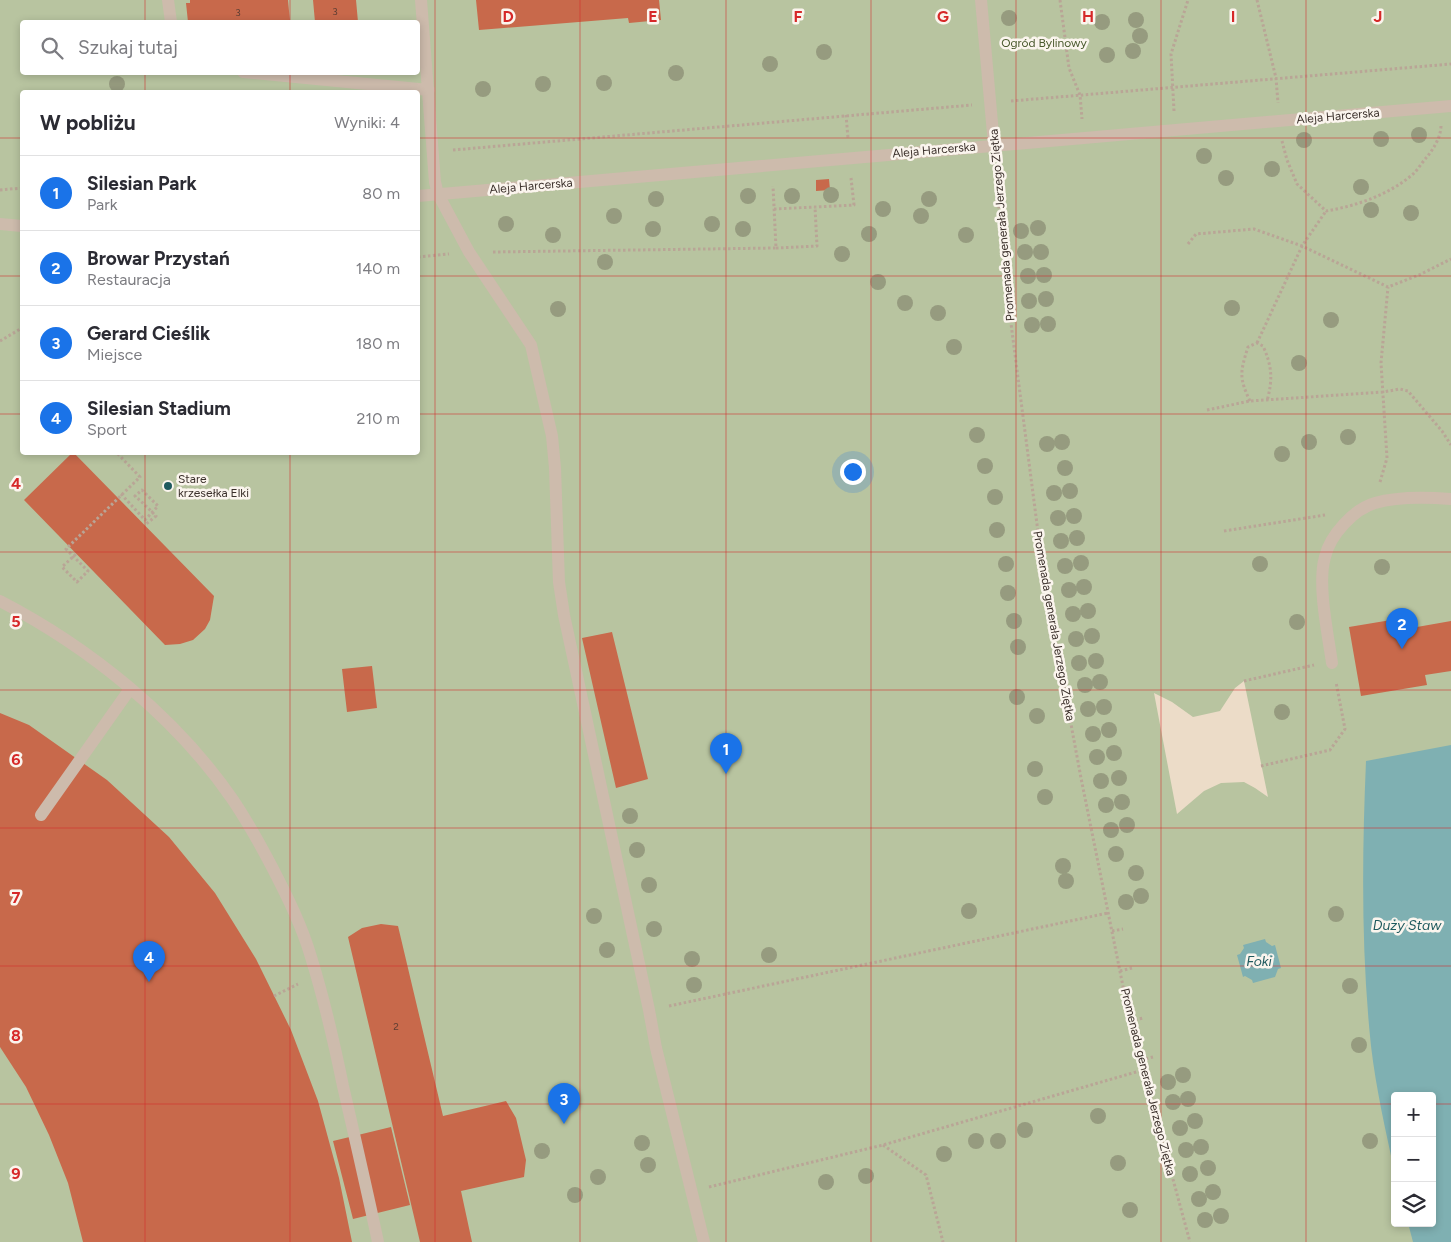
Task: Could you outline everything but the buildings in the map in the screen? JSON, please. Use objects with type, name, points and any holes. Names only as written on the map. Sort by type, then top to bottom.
[{"type":"street","points":[[168,0],[171,20]]},
{"type":"street","points":[[421,0],[438,194],[469,252],[531,345],[540,381],[552,436],[559,582],[564,615],[656,1048],[704,1242]]},
{"type":"street","name":"Promenada generała Jerzego Ziętka","points":[[981,0],[994,145]]},
{"type":"street","points":[[274,75],[429,90]]},
{"type":"street","name":"Aleja Harcerska","points":[[420,196],[1445,107]]},
{"type":"street","points":[[1,224],[20,226]]},
{"type":"street","points":[[1332,662],[1322,582],[1324,557],[1334,536],[1350,518],[1374,503],[1412,497],[1451,499]]},
{"type":"street","points":[[0,601],[56,633],[99,663],[169,725],[204,762],[233,800],[256,838],[300,924],[316,974],[329,1020],[378,1242]]},
{"type":"street","points":[[40,815],[130,689]]},
{"type":"path","points":[[1060,0],[1069,68],[1080,95],[1082,109]]},
{"type":"path","points":[[1174,101],[1171,54],[1188,0]]},
{"type":"path","points":[[1257,0],[1276,78],[1280,134],[1287,160],[1297,184],[1326,211]]},
{"type":"path","points":[[450,150],[1451,64]]},
{"type":"path","points":[[1250,402],[1243,387],[1241,370],[1248,348],[1257,343],[1302,246],[1326,211],[1349,208],[1386,191],[1412,174],[1434,148],[1441,130],[1445,107]]},
{"type":"path","name":"Promenada generała Jerzego Ziętka","points":[[994,145],[1006,285],[1038,532],[1079,769],[1130,1021],[1190,1242]]},
{"type":"path","points":[[776,248],[774,209],[854,205],[850,172]]},
{"type":"path","points":[[0,190],[20,188]]},
{"type":"path","points":[[420,257],[469,252],[817,246],[815,207]]},
{"type":"path","points":[[1188,244],[1196,234],[1254,229],[1302,246],[1388,287],[1451,259]]},
{"type":"path","points":[[1374,503],[1387,458],[1381,363],[1388,287]]},
{"type":"path","points":[[0,341],[20,329]]},
{"type":"path","points":[[1257,343],[1263,346],[1270,361],[1271,385],[1267,401]]},
{"type":"path","points":[[1207,410],[1250,402],[1383,392],[1400,389],[1408,391],[1442,431],[1451,445]]},
{"type":"path","points":[[76,554],[69,560],[62,567],[77,582],[88,571],[77,560],[71,554],[66,549],[140,477],[119,455]]},
{"type":"path","points":[[121,494],[145,520],[151,513],[158,506],[142,490],[135,496],[139,499],[149,509],[154,514],[156,516],[146,525]]},
{"type":"path","points":[[1224,531],[1327,515]]},
{"type":"path","points":[[1244,680],[1301,668]]},
{"type":"path","points":[[1261,766],[1330,750],[1345,729],[1339,698]]},
{"type":"path","points":[[649,1010],[1108,913]]},
{"type":"path","points":[[1112,931],[1123,928]]},
{"type":"path","points":[[1120,971],[1132,968]]},
{"type":"path","points":[[274,996],[316,974]]},
{"type":"path","points":[[1130,1021],[1144,1018]]},
{"type":"path","points":[[1141,1060],[1153,1057]]},
{"type":"path","points":[[692,1191],[883,1144],[1143,1070]]},
{"type":"path","points":[[883,1144],[926,1175],[943,1242]]},
{"type":"green space","name":"Ogród Bylinowy","points":[[0,0],[1451,0],[1451,1242],[0,1242]]},
{"type":"shaded area","points":[[1244,681],[1268,797],[1244,782],[1221,783],[1204,791],[1177,814],[1154,693],[1172,702],[1193,717],[1220,711],[1235,688]]},
{"type":"water","name":"Duży Staw","points":[[1451,745],[1451,1242],[1413,1242],[1409,1227],[1436,1227],[1436,1092],[1391,1092],[1391,1156],[1381,1110],[1371,1046],[1365,975],[1363,904],[1366,761]]},
{"type":"water","name":"Foki","points":[[1265,939],[1272,946],[1275,945],[1281,968],[1278,969],[1275,977],[1253,983],[1252,980],[1245,976],[1243,977],[1237,955],[1244,948],[1243,945]]},
{"type":"place","name":"Stare krzesełka Elki","points":[[168,486]]},
{"type":"place","name":"Browar Przystań","points":[[1402,649]]},
{"type":"place","name":"Silesian Park","points":[[726,774]]},
{"type":"place","name":"Silesian Stadium","points":[[149,982]]},
{"type":"place","name":"Gerard Cieślik","points":[[564,1124]]}]
